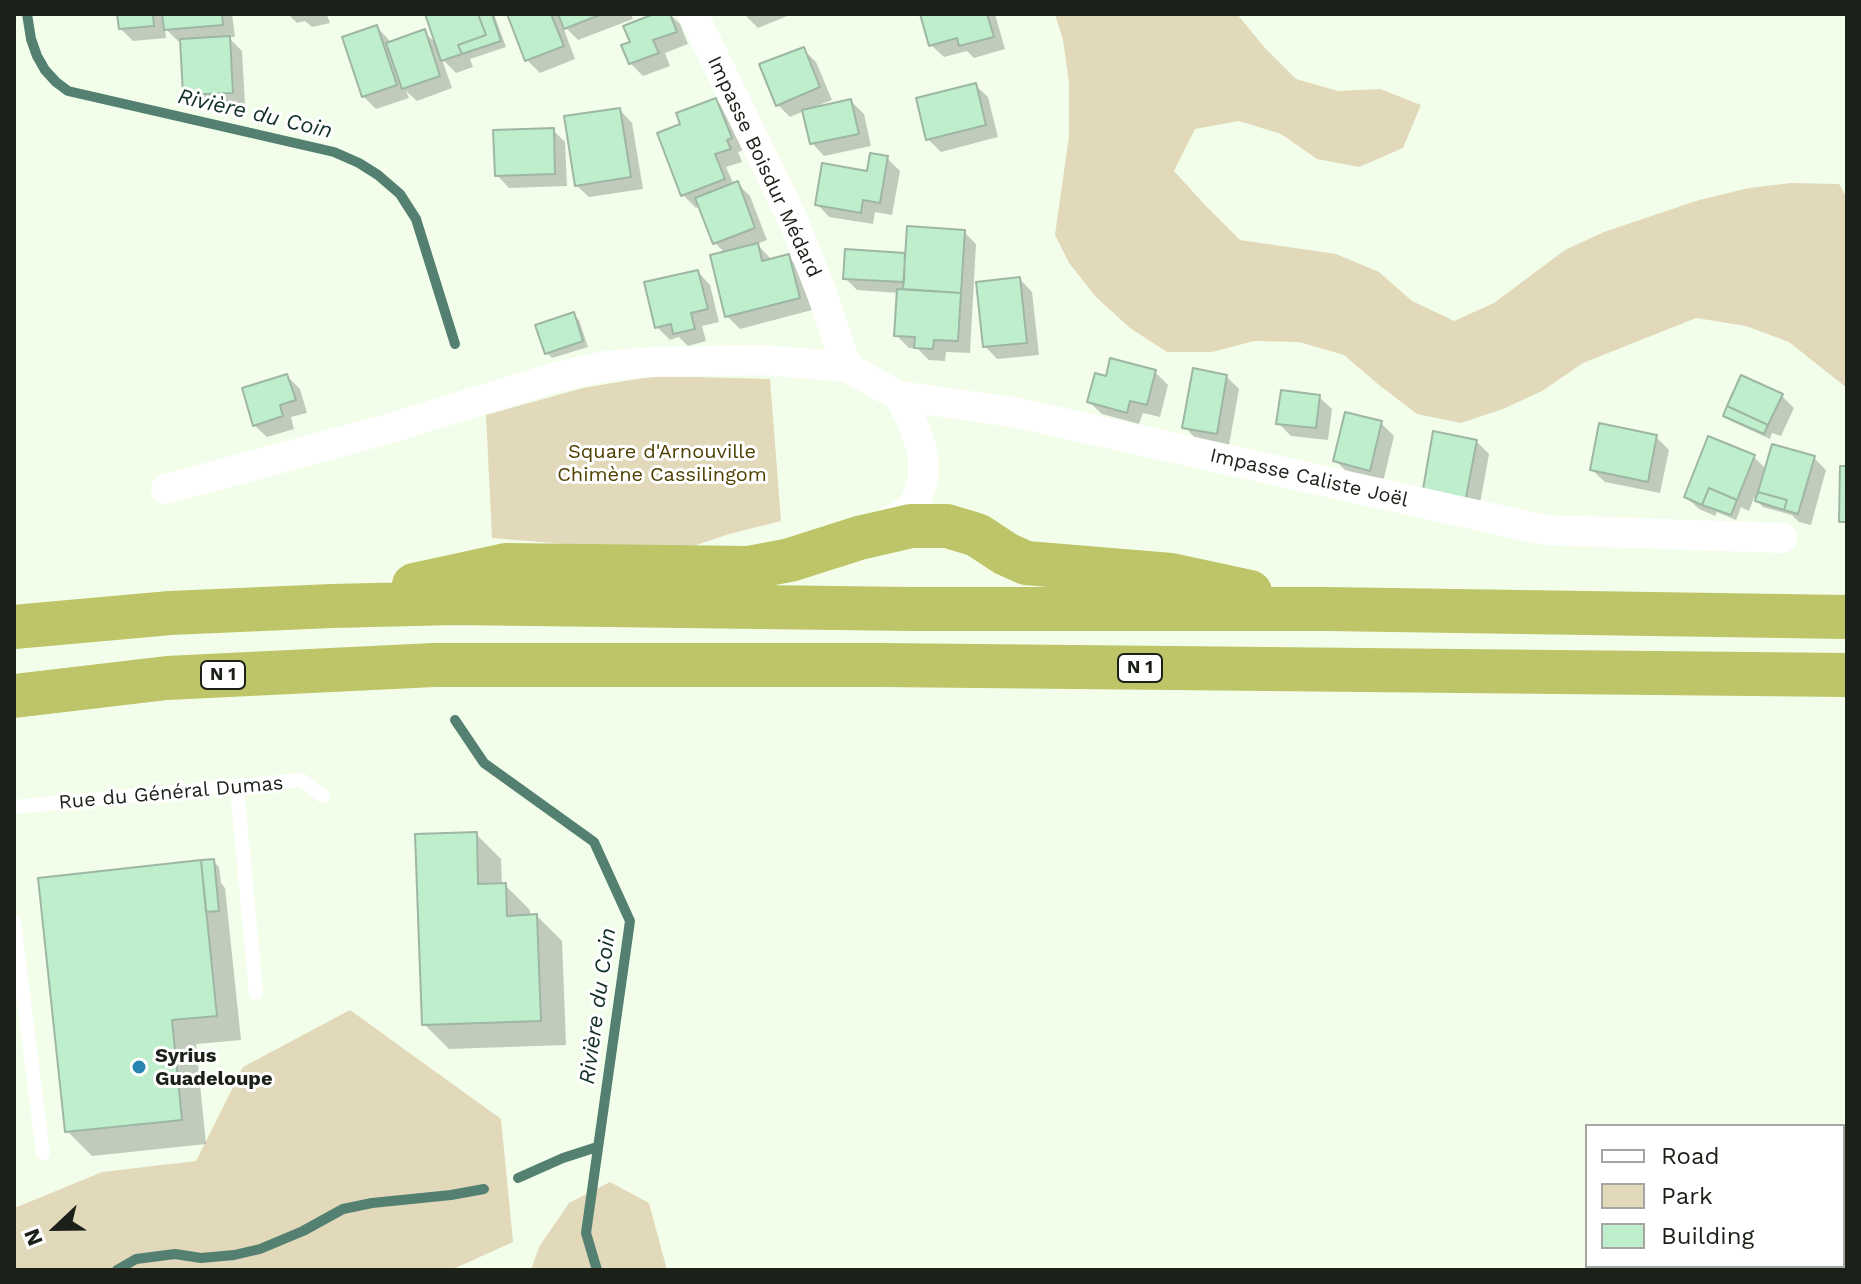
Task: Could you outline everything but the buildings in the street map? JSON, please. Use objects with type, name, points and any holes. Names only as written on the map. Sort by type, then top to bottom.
[{"type":"highway","points":[[332,606],[506,565],[748,568],[790,560],[859,538],[911,526],[947,526],[977,535],[1026,563],[1171,575],[1326,609]]},
{"type":"highway","points":[[14,627],[170,613],[455,603],[911,609],[1326,609],[1847,617]]},
{"type":"highway","name":"N 1","points":[[14,696],[167,678],[434,665],[881,665],[1847,675]]},
{"type":"street","name":"Impasse Boisdur Médard","points":[[693,14],[794,222],[847,367]]},
{"type":"street","points":[[166,489],[384,430],[553,378],[606,366],[762,360],[847,367]]},
{"type":"street","name":"Impasse Caliste Joël","points":[[847,367],[899,396],[1013,412],[1544,530],[1782,538]]},
{"type":"street","points":[[859,538],[915,504],[923,480],[920,442],[899,396]]},
{"type":"street","points":[[923,480],[947,511],[977,535]]},
{"type":"lane","name":"Rue du Général Dumas","points":[[14,807],[301,780],[323,796]]},
{"type":"lane","points":[[237,788],[256,993]]},
{"type":"lane","points":[[14,921],[43,1153]]},
{"type":"green space","points":[[1055,14],[1237,14],[1296,79],[1338,91],[1380,89],[1421,105],[1403,148],[1359,167],[1317,159],[1281,134],[1239,121],[1195,129],[1174,171],[1240,240],[1336,254],[1379,272],[1412,301],[1454,321],[1494,303],[1565,250],[1604,232],[1699,200],[1749,188],[1791,183],[1839,184],[1847,198],[1847,388],[1789,342],[1746,326],[1696,318],[1583,363],[1542,391],[1503,409],[1461,423],[1417,414],[1344,355],[1299,342],[1254,341],[1212,352],[1167,352],[1130,328],[1096,297],[1069,263],[1055,235],[1069,136],[1069,83],[1063,40]]},
{"type":"green space","name":"Square d'Arnouville Chimène Cassilingom","points":[[655,376],[770,379],[781,521],[673,553],[492,538],[486,415],[583,388]]},
{"type":"green space","points":[[350,1010],[501,1119],[513,1242],[451,1270],[14,1270],[14,1206],[102,1172],[196,1161],[243,1067]]},
{"type":"green space","points":[[610,1182],[649,1203],[667,1270],[531,1270],[539,1247],[569,1203]]},
{"type":"waterway","name":"Rivière du Coin","points":[[27,14],[37,56],[45,70],[68,91],[334,152],[378,175],[400,194],[416,219],[455,344]]},
{"type":"waterway","name":"Rivière du Coin","points":[[455,720],[484,763],[594,842],[630,921],[586,1233],[597,1270]]},
{"type":"waterway","points":[[518,1178],[597,1147]]},
{"type":"waterway","points":[[117,1270],[136,1259],[175,1254],[201,1258],[260,1249],[303,1231],[343,1209],[484,1189]]},
{"type":"place","name":"Syrius Guadeloupe","points":[[139,1067]]}]
